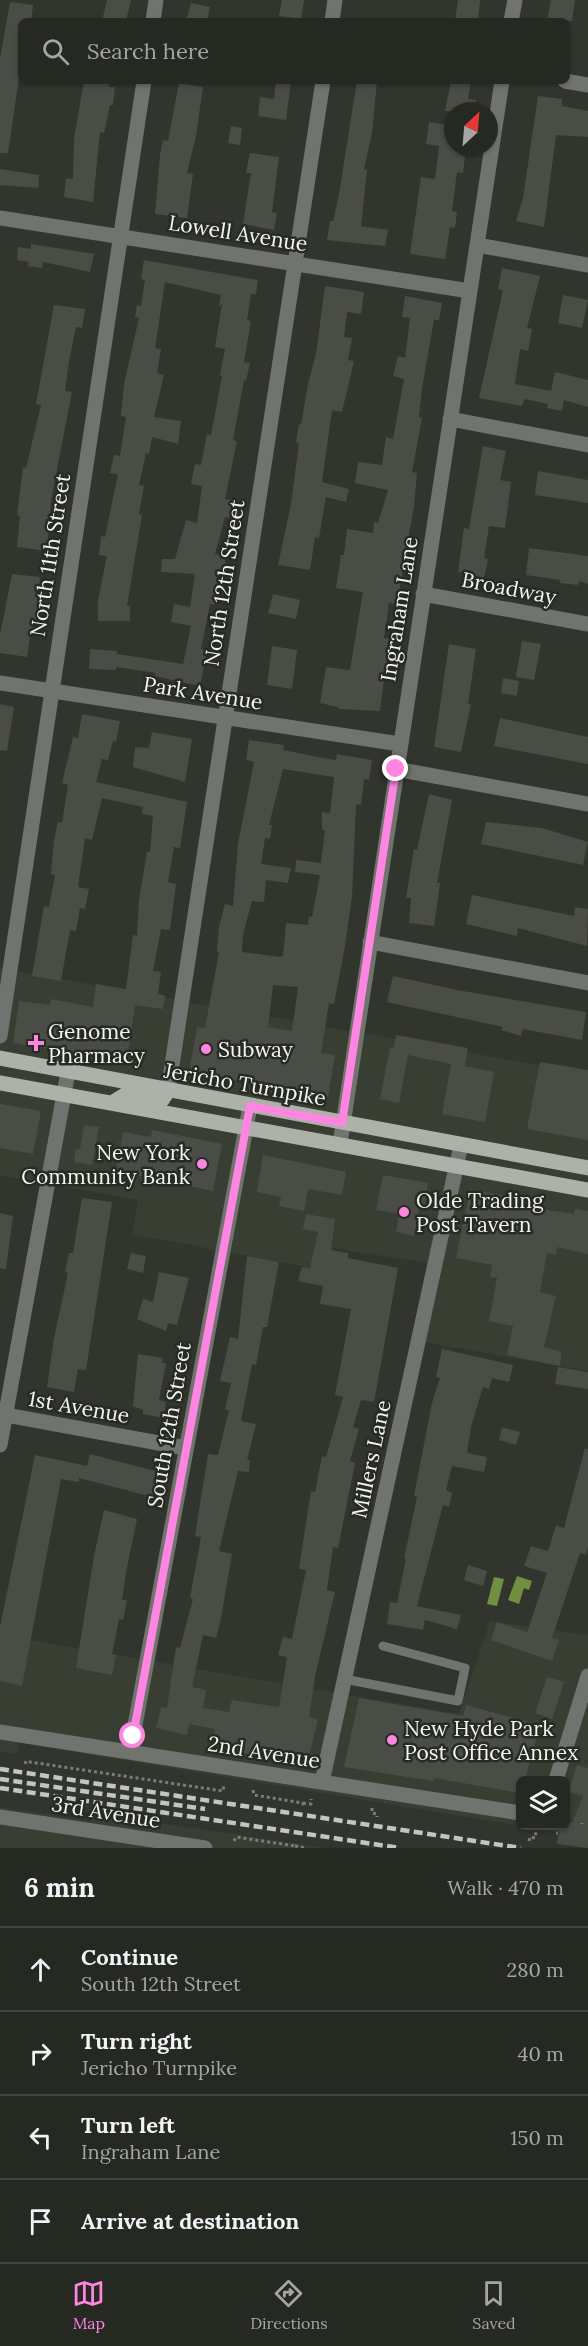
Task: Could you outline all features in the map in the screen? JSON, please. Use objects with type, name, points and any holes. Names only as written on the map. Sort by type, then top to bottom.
[{"type":"main road","name":"Jericho Turnpike","points":[[0,1058],[588,1168]]},
{"type":"main road","name":"Jericho Turnpike","points":[[0,1083],[588,1190]]},
{"type":"main road","points":[[112,1103],[125,1095],[162,1100],[168,1091]]},
{"type":"street","points":[[153,18],[156,0]]},
{"type":"street","points":[[332,18],[335,0]]},
{"type":"street","points":[[512,18],[515,0]]},
{"type":"street","points":[[570,82],[588,85]]},
{"type":"street","name":"North 11th Street","points":[[0,1036],[50,690],[144,84]]},
{"type":"street","name":"North 12th Street","points":[[168,1091],[323,84]]},
{"type":"street","name":"Ingraham Lane","points":[[340,1144],[502,84]]},
{"type":"street","name":"Lowell Avenue","points":[[0,218],[470,291]]},
{"type":"street","points":[[477,244],[588,265]]},
{"type":"street","points":[[450,419],[588,445]]},
{"type":"street","name":"Broadway","points":[[423,594],[588,624]]},
{"type":"street","name":"Park Avenue","points":[[0,683],[400,744]]},
{"type":"street","points":[[396,769],[588,804]]},
{"type":"street","points":[[370,942],[588,983]]},
{"type":"street","points":[[0,1445],[3,1414],[68,1072]]},
{"type":"street","name":"South 12th Street","points":[[130,1752],[250,1106]]},
{"type":"street","name":"Millers Lane","points":[[322,1782],[461,1145]]},
{"type":"street","name":"1st Avenue","points":[[3,1414],[186,1448]]},
{"type":"street","points":[[557,1776],[588,1677]]},
{"type":"street","name":"2nd Avenue","points":[[0,1732],[516,1812]]},
{"type":"street","name":"3rd Avenue","points":[[0,1817],[113,1841],[205,1848]]},
{"type":"lane","points":[[344,1679],[458,1701],[465,1668],[383,1646]]},
{"type":"path","points":[[32,1762],[33,1757]]},
{"type":"path","points":[[25,1764],[26,1761],[224,1791],[224,1785]]},
{"type":"path","points":[[254,1790],[254,1796],[303,1804],[311,1804],[311,1799]]},
{"type":"path","points":[[372,1808],[372,1813],[377,1814],[377,1817]]},
{"type":"path","points":[[529,1841],[530,1837],[536,1838],[536,1832]]},
{"type":"path","points":[[234,1841],[236,1837],[306,1848]]},
{"type":"shaded area","points":[[0,968],[588,1074],[588,1371],[411,1340],[427,1263],[333,1248],[328,1271],[132,1234],[138,1200],[0,1175]]},
{"type":"shaded area","points":[[517,1576],[532,1581],[529,1590],[524,1588],[519,1604],[508,1600]]},
{"type":"shaded area","points":[[494,1577],[504,1579],[497,1606],[487,1604]]},
{"type":"shaded area","points":[[490,1621],[588,1635],[588,1837],[546,1830],[570,1830],[570,1776],[516,1776],[516,1825],[20,1743],[17,1754],[0,1752],[0,1635],[459,1714]]},
{"type":"shaded area","points":[[0,1807],[92,1821],[93,1813],[325,1848],[0,1848]]},
{"type":"building","points":[[107,0],[131,0],[127,18],[103,18]]},
{"type":"building","points":[[282,0],[304,0],[301,18],[279,16]]},
{"type":"building","points":[[458,0],[480,0],[478,18],[455,18]]},
{"type":"building","points":[[551,0],[575,0],[572,21],[570,18],[548,18]]},
{"type":"building","points":[[10,2],[33,5],[31,18],[18,18],[18,84],[8,153],[0,153],[0,59]]},
{"type":"building","points":[[191,3],[210,7],[208,18],[187,18]]},
{"type":"building","points":[[83,84],[109,84],[109,87],[115,87],[113,105],[110,105],[104,133],[100,132],[93,202],[64,197],[66,178],[73,179],[74,139]]},
{"type":"building","points":[[179,84],[203,87],[196,136],[187,173],[193,174],[187,218],[155,214],[160,155],[163,140],[168,141]]},
{"type":"building","points":[[276,84],[291,84],[286,120],[258,116],[260,97],[274,99]]},
{"type":"building","points":[[357,84],[377,84],[372,133],[364,169],[367,170],[361,226],[388,230],[385,246],[327,240],[330,221],[333,221]]},
{"type":"building","points":[[450,84],[470,84],[468,99],[476,100],[476,102],[447,102]]},
{"type":"building","points":[[538,96],[562,99],[562,106],[588,111],[588,137],[556,135],[544,227],[516,221],[523,198]]},
{"type":"building","points":[[429,122],[444,124],[444,156],[465,156],[463,173],[457,172],[452,211],[457,212],[455,228],[450,227],[445,259],[410,254],[421,177],[435,179],[439,146],[426,144]]},
{"type":"building","points":[[231,126],[242,128],[240,145],[228,143]]},
{"type":"building","points":[[250,153],[279,157],[272,212],[277,213],[274,230],[243,224],[251,173],[246,173]]},
{"type":"building","points":[[0,169],[39,175],[38,188],[0,185]]},
{"type":"building","points":[[31,244],[94,254],[90,272],[43,262],[42,268],[28,266],[29,262],[17,260],[18,247],[31,249]]},
{"type":"building","points":[[144,260],[258,280],[256,294],[251,294],[247,320],[251,321],[244,362],[250,363],[246,381],[244,380],[233,440],[237,441],[225,499],[232,500],[229,518],[225,517],[215,554],[226,556],[218,605],[210,604],[201,649],[207,651],[200,686],[155,676],[156,673],[116,667],[116,670],[89,669],[90,649],[117,651],[117,654],[183,664],[191,626],[171,622],[174,604],[190,607],[195,574],[161,572],[162,559],[175,559],[186,520],[197,523],[202,486],[191,484],[195,464],[201,465],[207,434],[211,435],[222,376],[220,375],[225,349],[215,347],[222,304],[219,306],[221,295],[165,282],[155,348],[161,349],[157,373],[164,375],[154,417],[181,421],[178,444],[152,437],[149,454],[146,453],[139,485],[144,486],[139,514],[142,515],[127,606],[130,606],[130,621],[98,621],[98,600],[107,556],[99,555],[101,536],[105,537],[118,474],[110,473],[114,455],[120,456],[126,417],[121,416],[124,384],[139,318],[135,317],[137,305],[141,306],[145,280],[141,279]]},
{"type":"building","points":[[502,268],[540,276],[527,328],[532,329],[528,351],[520,349],[515,384],[551,391],[555,372],[588,380],[588,407],[564,400],[562,411],[547,408],[548,404],[524,399],[522,406],[479,398],[503,290],[498,289]]},
{"type":"building","points":[[325,286],[364,292],[361,314],[347,312],[344,337],[352,338],[348,360],[354,361],[342,412],[332,410],[322,482],[349,489],[346,502],[326,497],[319,538],[315,537],[310,570],[278,565],[291,504],[299,443],[296,442],[299,424],[301,425],[316,354]]},
{"type":"building","points":[[563,295],[588,300],[582,328],[558,323]]},
{"type":"building","points":[[405,296],[442,303],[439,320],[434,320],[422,388],[419,417],[422,418],[412,472],[417,473],[414,506],[397,604],[389,603],[384,638],[389,639],[380,711],[338,709],[338,707],[320,703],[326,667],[350,670],[363,592],[336,588],[341,555],[344,555],[347,529],[373,533],[374,522],[378,523],[388,490],[355,483],[358,462],[382,465],[386,437],[393,439],[404,379],[393,376],[398,356],[405,358],[410,318],[402,317]]},
{"type":"building","points":[[54,305],[85,309],[82,328],[76,327],[69,361],[65,391],[72,392],[51,500],[47,551],[17,547],[20,516],[17,515],[23,467],[26,468],[41,405],[36,404]]},
{"type":"building","points":[[483,446],[506,451],[500,480],[511,482],[505,528],[489,526],[484,558],[488,559],[484,578],[458,572],[464,528],[469,529]]},
{"type":"building","points":[[538,471],[588,480],[588,503],[535,495]]},
{"type":"building","points":[[529,548],[588,556],[588,584],[579,581],[578,585],[560,583],[560,580],[526,575]]},
{"type":"building","points":[[12,574],[40,577],[35,630],[31,629],[27,657],[0,653],[0,635]]},
{"type":"building","points":[[273,594],[300,600],[296,619],[268,613]]},
{"type":"building","points":[[522,641],[541,644],[534,680],[516,677]]},
{"type":"building","points":[[449,644],[476,649],[468,704],[471,704],[461,752],[434,747]]},
{"type":"building","points":[[272,646],[297,650],[292,689],[267,685]]},
{"type":"building","points":[[503,678],[519,681],[517,696],[501,693]]},
{"type":"building","points":[[0,704],[14,707],[7,751],[0,750]]},
{"type":"building","points":[[82,714],[120,721],[116,742],[113,741],[108,760],[102,759],[96,782],[187,802],[180,848],[174,847],[168,882],[176,884],[170,930],[161,929],[153,971],[161,972],[158,994],[165,996],[163,1009],[135,1005],[127,1061],[13,1043],[19,1001],[50,1005],[51,999],[93,1007],[96,984],[126,989],[133,935],[137,936],[139,900],[147,852],[150,852],[153,816],[142,814],[143,807],[102,798],[92,840],[85,838],[78,887],[89,889],[85,909],[80,908],[76,931],[70,930],[61,981],[32,976],[44,906],[49,907],[55,875],[51,874],[54,840],[58,822],[62,823],[68,785],[62,783],[73,737],[78,738]]},
{"type":"building","points":[[500,718],[588,737],[588,764],[494,746]]},
{"type":"building","points":[[152,732],[192,739],[185,782],[133,767],[135,747],[149,748]]},
{"type":"building","points":[[249,740],[284,745],[283,750],[336,760],[337,754],[372,760],[369,780],[364,779],[361,805],[356,804],[352,897],[334,1004],[329,1003],[321,1053],[335,1055],[328,1097],[195,1073],[190,1067],[197,1027],[205,1028],[219,952],[217,952],[219,927],[225,904],[233,906],[238,844],[254,762],[246,760]],"holes":[[[283,769],[334,777],[330,813],[322,812],[322,830],[325,830],[321,863],[296,860],[295,872],[320,875],[312,917],[309,916],[308,925],[286,923],[283,956],[280,957],[242,952],[243,934],[252,901],[264,902],[266,880],[288,883],[291,868],[261,864],[265,838],[270,839],[272,825],[269,825]],[[273,985],[298,987],[292,1031],[268,1027]]]},
{"type":"building","points":[[429,794],[452,800],[437,883],[440,883],[434,926],[409,923],[411,898],[406,898],[414,849],[417,850]]},
{"type":"building","points":[[486,822],[542,828],[588,842],[583,865],[481,844]]},
{"type":"building","points":[[472,895],[574,916],[575,907],[588,909],[587,946],[518,928],[517,936],[466,924]]},
{"type":"building","points":[[393,976],[457,990],[586,1012],[582,1040],[523,1029],[521,1036],[501,1030],[503,1027],[387,1002]]},
{"type":"building","points":[[396,1035],[468,1048],[465,1066],[494,1072],[485,1122],[442,1114],[451,1064],[408,1055],[399,1103],[380,1099],[390,1047],[394,1048]]},
{"type":"building","points":[[540,1062],[588,1070],[588,1140],[527,1129]]},
{"type":"building","points":[[0,1104],[41,1111],[33,1154],[0,1148]]},
{"type":"building","points":[[84,1125],[99,1127],[92,1165],[74,1162],[76,1149],[80,1149]]},
{"type":"building","points":[[152,1130],[222,1144],[213,1191],[116,1171],[123,1132],[151,1137]]},
{"type":"building","points":[[263,1155],[346,1172],[342,1195],[308,1189],[304,1211],[279,1206],[281,1197],[257,1192]]},
{"type":"building","name":"Olde Trading Post Tavern","points":[[383,1175],[428,1183],[424,1210],[419,1209],[414,1236],[396,1232],[399,1214],[376,1210]]},
{"type":"building","points":[[470,1189],[539,1203],[537,1208],[574,1214],[575,1209],[588,1211],[588,1254],[557,1247],[556,1255],[547,1253],[540,1292],[556,1296],[544,1347],[561,1352],[560,1366],[507,1355],[513,1326],[489,1321],[497,1278],[490,1277],[492,1265],[456,1258]]},
{"type":"building","points":[[82,1198],[112,1202],[86,1370],[78,1369],[74,1392],[47,1387],[54,1338],[68,1273],[65,1272],[69,1253],[73,1253]]},
{"type":"building","points":[[0,1213],[13,1216],[6,1269],[0,1268]]},
{"type":"building","points":[[306,1214],[335,1219],[331,1250],[348,1253],[348,1258],[398,1268],[374,1402],[361,1400],[353,1427],[359,1429],[350,1461],[355,1463],[338,1548],[333,1547],[327,1590],[335,1592],[315,1676],[309,1717],[318,1719],[307,1764],[212,1748],[215,1729],[189,1724],[187,1735],[156,1728],[161,1707],[167,1708],[176,1647],[180,1648],[193,1599],[190,1598],[201,1537],[195,1536],[208,1454],[218,1455],[229,1410],[225,1410],[231,1383],[220,1381],[230,1337],[238,1339],[247,1256],[279,1262],[267,1327],[263,1327],[256,1365],[252,1364],[241,1421],[256,1424],[247,1460],[250,1460],[249,1472],[238,1471],[219,1551],[232,1554],[221,1618],[216,1638],[203,1635],[192,1687],[206,1690],[203,1708],[229,1712],[232,1700],[279,1707],[287,1657],[278,1655],[283,1637],[292,1639],[306,1570],[299,1569],[311,1491],[315,1492],[322,1456],[326,1457],[343,1397],[335,1395],[351,1309],[320,1304],[323,1286],[298,1281],[302,1267],[310,1268],[318,1232],[303,1229]]},
{"type":"building","points":[[131,1253],[146,1256],[143,1273],[127,1269]]},
{"type":"building","points":[[159,1272],[189,1278],[177,1325],[168,1323],[166,1331],[137,1319],[143,1299],[153,1302]]},
{"type":"building","points":[[442,1349],[513,1365],[509,1382],[492,1378],[489,1389],[483,1387],[471,1427],[467,1453],[487,1457],[484,1472],[452,1466],[446,1490],[452,1493],[449,1507],[443,1505],[417,1606],[461,1615],[457,1629],[425,1620],[423,1630],[387,1624],[390,1602],[397,1603],[406,1559],[404,1559],[417,1497],[414,1496],[432,1403],[440,1378],[436,1377]]},
{"type":"building","points":[[138,1354],[163,1358],[162,1363],[166,1363],[159,1400],[166,1402],[163,1418],[143,1414],[143,1410],[133,1406]]},
{"type":"building","points":[[558,1367],[588,1372],[588,1389],[555,1384]]},
{"type":"building","points":[[502,1427],[520,1432],[516,1445],[499,1440]]},
{"type":"building","points":[[585,1448],[588,1449],[588,1547],[586,1555],[580,1553],[552,1638],[559,1640],[552,1661],[491,1640],[497,1622],[527,1632],[547,1573],[524,1566],[531,1546],[548,1551],[556,1525],[564,1528]]},
{"type":"building","points":[[90,1454],[159,1472],[153,1497],[79,1478],[79,1482],[61,1479],[22,1686],[0,1681],[0,1627],[35,1455],[87,1466]]},
{"type":"building","points":[[104,1510],[137,1519],[122,1600],[127,1600],[123,1620],[119,1619],[112,1654],[116,1655],[112,1675],[76,1668],[94,1556]]},
{"type":"building","points":[[468,1565],[487,1571],[483,1586],[464,1580]]},
{"type":"building","points":[[547,1677],[564,1682],[552,1719],[535,1713]]},
{"type":"building","points":[[359,1698],[463,1716],[466,1705],[540,1725],[526,1776],[516,1776],[516,1792],[434,1778],[433,1781],[344,1767]]},
{"type":"building","points":[[577,1765],[588,1768],[588,1848],[557,1844],[559,1830],[570,1830],[570,1823],[572,1823],[583,1796],[570,1793]]},
{"type":"railway","points":[[0,1769],[521,1848]]},
{"type":"railway","points":[[0,1779],[205,1809]]},
{"type":"railway","points":[[0,1788],[400,1848]]},
{"type":"place","name":"Genome Pharmacy","points":[[36,1043]]},
{"type":"place","name":"Subway","points":[[206,1049]]},
{"type":"place","name":"New York Community Bank","points":[[202,1164]]},
{"type":"place","name":"Olde Trading Post Tavern","points":[[404,1212]]},
{"type":"place","name":"New Hyde Park Post Office Annex","points":[[392,1740]]},
{"type":"route","points":[[133,1736],[250,1106],[342,1123],[396,769]]}]
